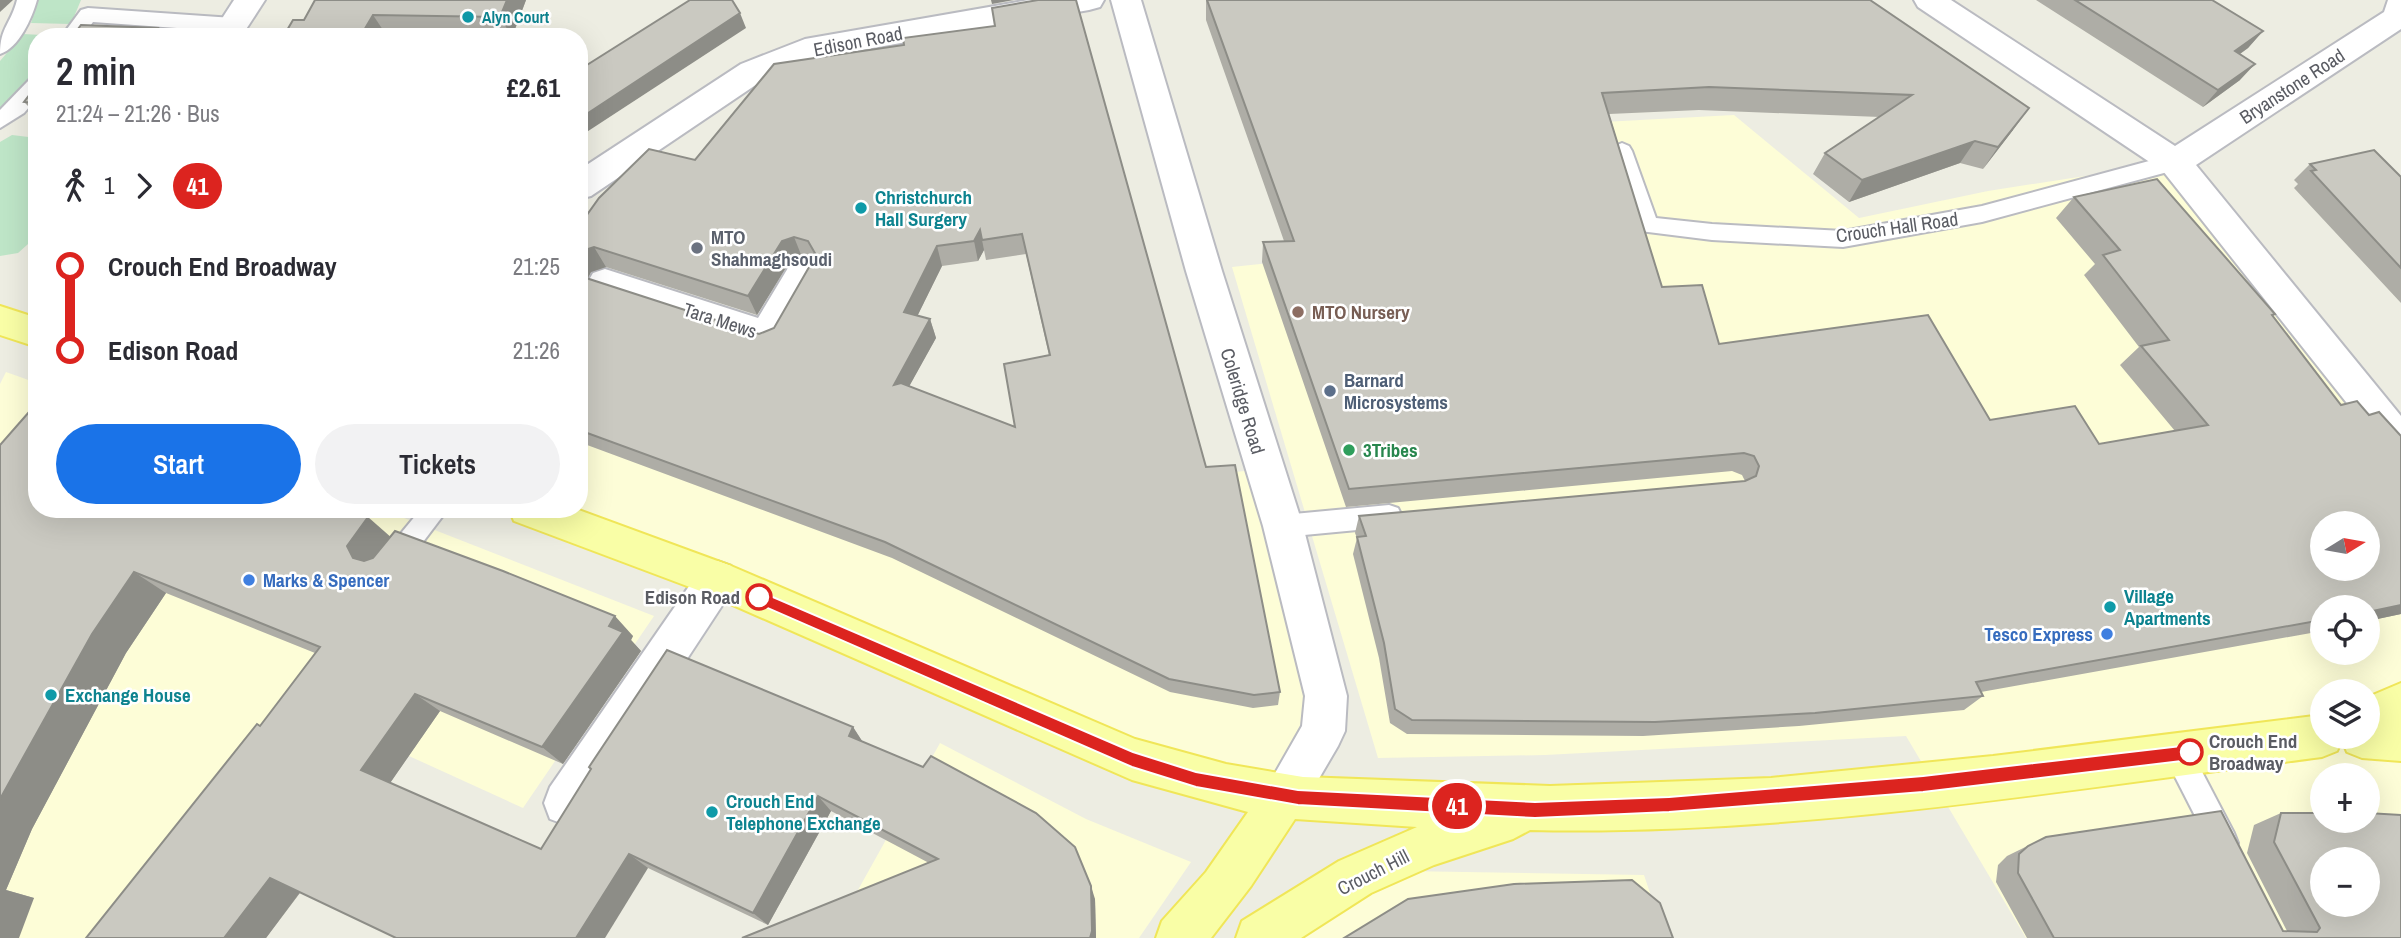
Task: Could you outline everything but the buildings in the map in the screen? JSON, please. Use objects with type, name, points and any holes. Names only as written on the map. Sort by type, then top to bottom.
[{"type":"main road","points":[[552,518],[717,579],[1132,759],[1196,779],[1283,796],[1535,810],[1748,800],[1923,784],[2310,738]]},
{"type":"main road","points":[[2380,713],[2401,703]]},
{"type":"main road","points":[[2380,738],[2401,740]]},
{"type":"main road","points":[[1179,938],[1203,914],[1236,871],[1283,796]]},
{"type":"main road","name":"Crouch Hill","points":[[1259,938],[1355,877],[1430,844],[1535,810]]},
{"type":"street","points":[[231,28],[250,0]]},
{"type":"street","name":"Edison Road","points":[[588,181],[752,72],[817,47],[1089,0]]},
{"type":"street","name":"Coleridge Road","points":[[1126,0],[1212,297],[1283,526],[1326,696],[1323,731],[1283,796]]},
{"type":"street","points":[[1929,0],[2175,162],[2396,431]]},
{"type":"street","name":"Bryanstone Road","points":[[2175,162],[2398,16],[2401,4]]},
{"type":"street","name":"Tara Mews","points":[[605,283],[767,335],[803,273]]},
{"type":"street","points":[[566,803],[717,579]]},
{"type":"lane","points":[[0,47],[24,13],[27,0]]},
{"type":"lane","points":[[78,28],[88,15],[203,28]]},
{"type":"lane","points":[[0,121],[18,108],[28,95]]},
{"type":"lane","name":"Crouch Hall Road","points":[[1622,151],[1648,225],[1712,232],[1843,239],[1982,214],[2175,162]]},
{"type":"lane","points":[[1283,526],[1419,514]]},
{"type":"lane","points":[[388,568],[429,518]]},
{"type":"lane","points":[[2178,754],[2238,870]]},
{"type":"shaded area","points":[[38,0],[81,0],[71,24],[31,23]]},
{"type":"shaded area","points":[[23,34],[28,34],[28,83],[18,97],[0,113],[0,61]]},
{"type":"shaded area","points":[[1734,115],[1859,218],[1988,191],[2175,162],[2401,423],[2401,938],[2026,938],[1906,736],[1545,755],[1378,758],[1232,267],[1375,252],[1603,122]]},
{"type":"shaded area","points":[[12,135],[28,137],[28,244],[18,253],[0,256],[0,142]]},
{"type":"shaded area","points":[[588,333],[1073,489],[1264,469],[1326,696],[1284,796],[552,518],[588,518]]},
{"type":"shaded area","points":[[6,372],[28,380],[28,518],[404,518],[654,616],[523,808],[295,704],[104,938],[0,938],[0,384]]},
{"type":"shaded area","points":[[940,743],[1086,819],[1191,862],[1139,938],[807,938],[839,924]]},
{"type":"shaded area","points":[[1403,871],[1644,875],[1665,938],[1300,938]]},
{"type":"bus line","name":"41","points":[[759,597],[1132,759],[1196,779],[1298,798],[1535,810],[1669,805],[1923,784],[2190,752]]},
{"type":"place","name":"Alyn Court","points":[[468,17]]},
{"type":"place","name":"Christchurch Hall Surgery","points":[[861,208]]},
{"type":"place","name":"MTO Shahmaghsoudi","points":[[697,248]]},
{"type":"place","name":"MTO Nursery","points":[[1298,312]]},
{"type":"place","name":"Barnard Microsystems","points":[[1330,391]]},
{"type":"place","name":"3Tribes","points":[[1349,450]]},
{"type":"place","name":"Marks & Spencer","points":[[249,580]]},
{"type":"place","name":"Edison Road","points":[[759,597]]},
{"type":"place","name":"Village Apartments","points":[[2110,607]]},
{"type":"place","name":"Tesco Express","points":[[2107,634]]},
{"type":"place","name":"Exchange House","points":[[51,695]]},
{"type":"place","name":"Crouch End Broadway","points":[[2190,752]]},
{"type":"place","name":"Crouch End Telephone Exchange","points":[[712,812]]}]
